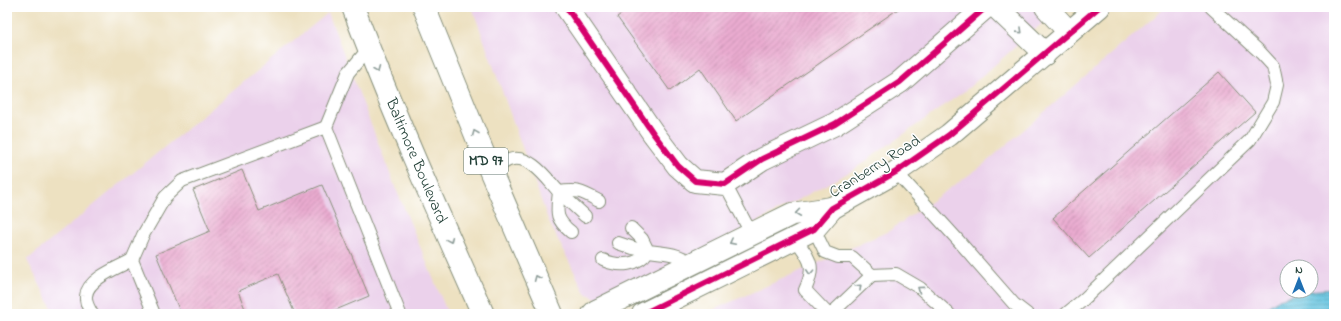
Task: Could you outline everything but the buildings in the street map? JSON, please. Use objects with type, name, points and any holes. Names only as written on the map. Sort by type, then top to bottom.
[{"type":"main road","name":"Baltimore Boulevard","points":[[353,7],[431,197],[483,314]]},
{"type":"main road","name":"MD 97","points":[[424,7],[490,170],[552,314]]},
{"type":"main road","points":[[567,7],[653,133],[678,166],[695,181],[725,184],[762,159],[835,124],[900,82],[986,7]]},
{"type":"main road","points":[[996,7],[1044,54]]},
{"type":"main road","points":[[1046,7],[1069,32]]},
{"type":"main road","name":"Cranberry Road","points":[[643,314],[671,307],[805,233],[832,208],[896,172],[949,135],[1099,7]]},
{"type":"main road","name":"Cranberry Road","points":[[593,314],[596,311],[691,263],[792,214],[832,208]]},
{"type":"lane","points":[[1066,314],[1083,300],[1250,140],[1273,102],[1277,85],[1273,66],[1211,7]]},
{"type":"lane","points":[[369,48],[348,72],[326,127],[400,314]]},
{"type":"lane","points":[[92,314],[86,302],[88,289],[95,281],[107,272],[132,260],[142,235],[165,197],[182,181],[326,127]]},
{"type":"lane","points":[[490,170],[510,160],[520,159],[530,163],[538,169],[559,192],[585,216]]},
{"type":"lane","points":[[896,172],[1014,304],[1027,314]]},
{"type":"lane","points":[[725,184],[751,233]]},
{"type":"lane","points":[[559,192],[572,190],[583,193],[599,201]]},
{"type":"lane","points":[[559,192],[557,210],[559,221],[571,232]]},
{"type":"lane","points":[[631,228],[642,239],[648,251]]},
{"type":"lane","points":[[805,233],[825,252],[838,257],[852,256],[872,275]]},
{"type":"lane","points":[[805,233],[811,262],[811,277],[805,290],[828,314]]},
{"type":"lane","points":[[618,243],[648,251],[682,256],[691,263]]},
{"type":"lane","points":[[603,260],[620,265],[632,263],[644,258],[648,251]]},
{"type":"lane","points":[[132,260],[154,314]]},
{"type":"lane","points":[[831,314],[872,275],[896,274],[920,288],[949,314]]},
{"type":"shaded area","points":[[472,7],[1061,7],[966,90],[853,170],[635,288],[600,300],[585,293],[549,222]]},
{"type":"shaded area","points":[[1166,7],[1334,7],[1334,314],[704,314],[889,231],[983,165]]},
{"type":"shaded area","points":[[328,13],[394,184],[448,314],[55,314],[27,260]]},
{"type":"water","points":[[1334,289],[1334,314],[1257,314],[1279,299],[1319,299],[1319,290]]},
{"type":"cycle path","points":[[568,7],[567,8],[653,133],[678,166],[695,181],[725,184],[762,159],[835,124],[900,82],[986,7]]},
{"type":"cycle path","points":[[643,314],[814,229],[832,208],[896,172],[949,135],[1099,7]]}]
